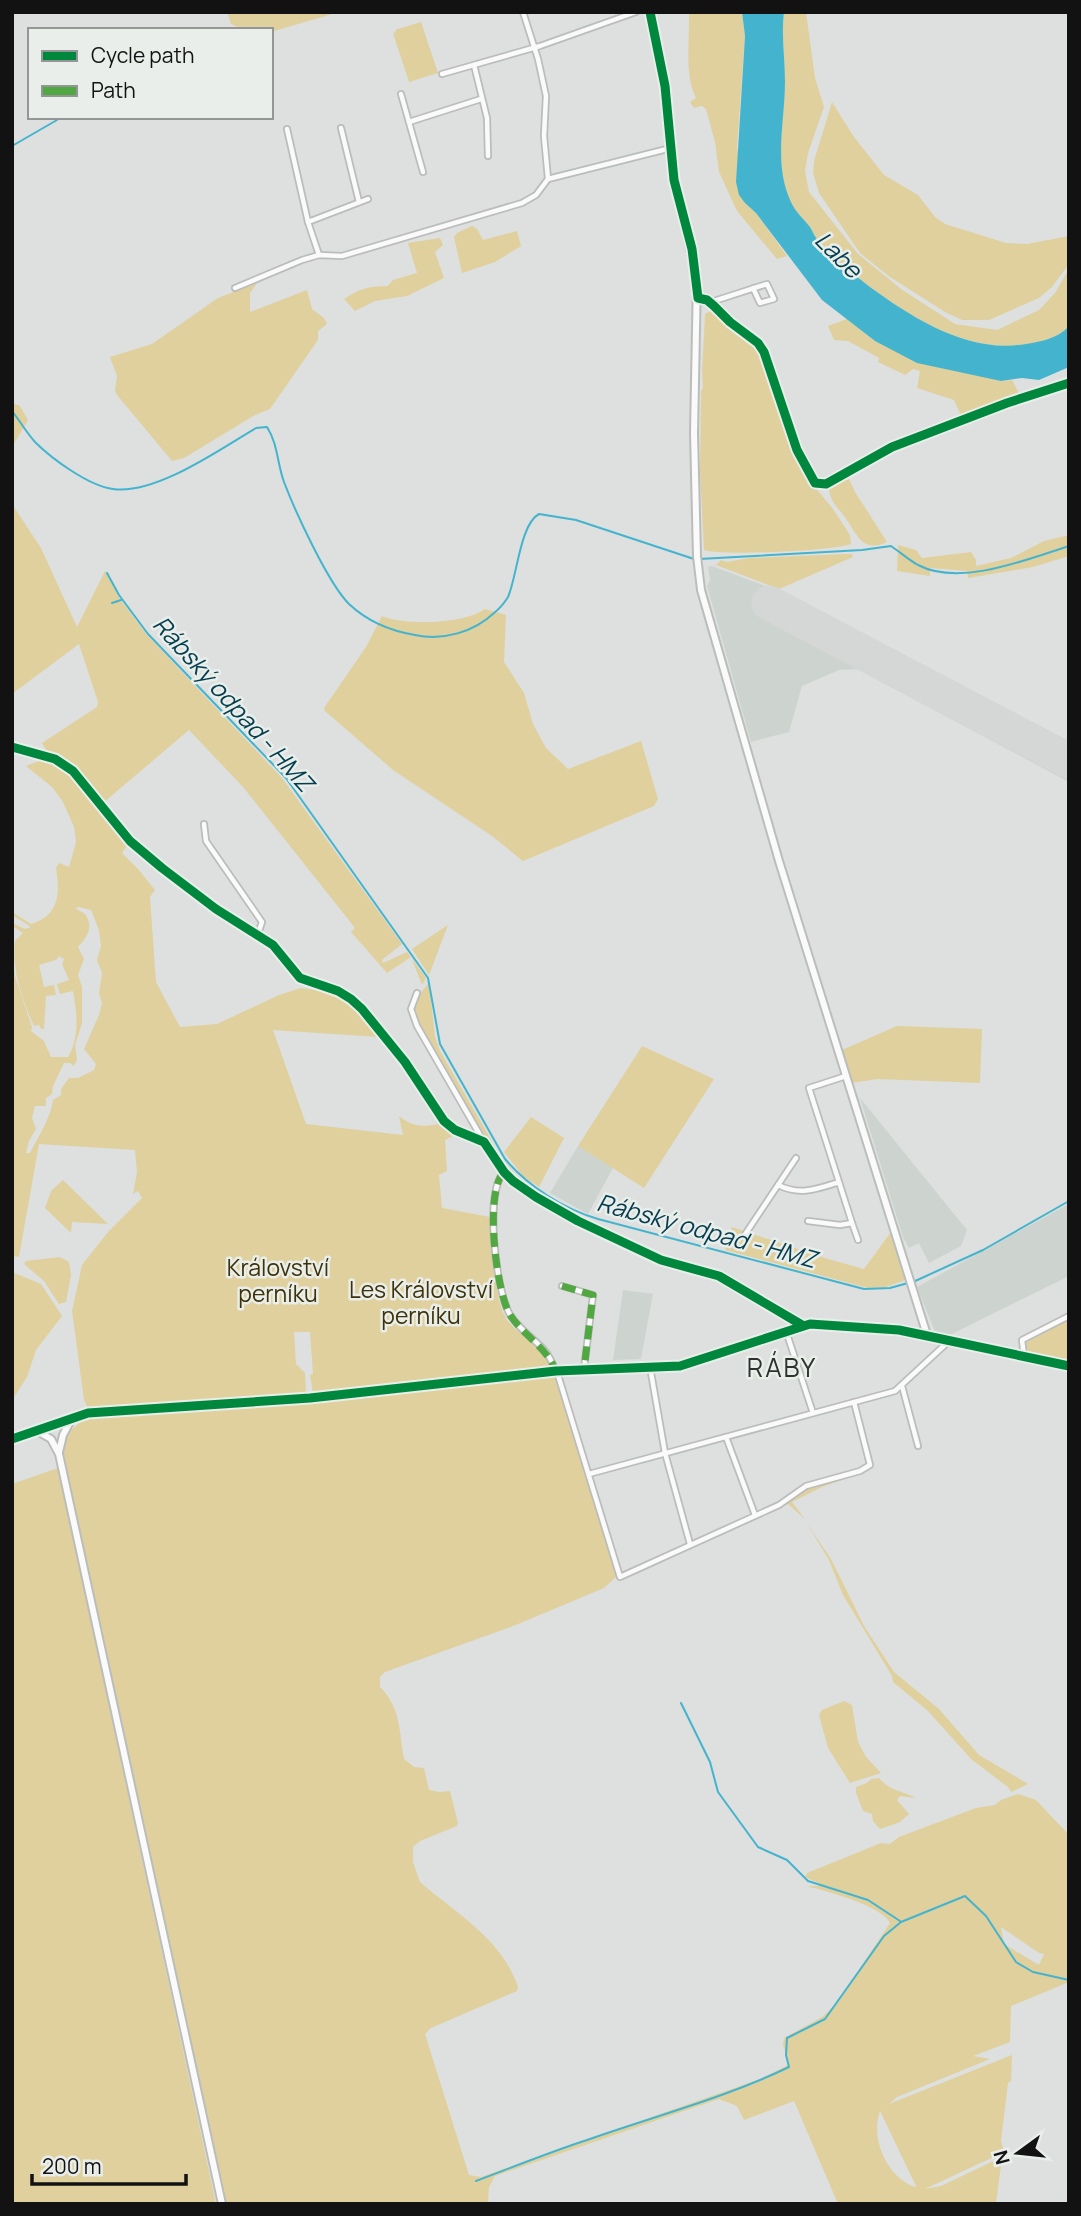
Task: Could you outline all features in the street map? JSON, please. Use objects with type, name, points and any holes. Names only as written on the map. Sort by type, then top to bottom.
[{"type":"street","points":[[235,288],[302,260],[319,256],[342,256],[494,212],[529,200],[539,192],[548,179],[544,136],[545,96],[523,12]]},
{"type":"street","points":[[442,74],[534,47],[636,12]]},
{"type":"street","points":[[650,12],[665,86],[674,180],[692,249],[698,298],[694,433],[697,559],[701,590],[764,812],[927,1335]]},
{"type":"street","points":[[474,65],[487,118],[488,156]]},
{"type":"street","points":[[401,94],[423,172]]},
{"type":"street","points":[[409,122],[481,99]]},
{"type":"street","points":[[341,128],[359,202]]},
{"type":"street","points":[[287,129],[308,222],[319,256]]},
{"type":"street","points":[[548,179],[671,148]]},
{"type":"street","points":[[308,222],[368,199]]},
{"type":"street","points":[[710,302],[754,288],[767,284],[774,299],[760,303],[754,288]]},
{"type":"street","points":[[698,298],[710,302],[730,322],[758,343],[772,372]]},
{"type":"street","points":[[12,747],[55,759],[73,771],[130,841],[201,898],[275,946],[300,978],[344,994],[356,1003],[405,1062],[444,1121],[455,1130],[484,1142]]},
{"type":"street","points":[[204,824],[206,841],[262,922],[258,934]]},
{"type":"street","points":[[417,993],[411,1006],[414,1020],[504,1172],[561,1213],[661,1260],[719,1276],[802,1325]]},
{"type":"street","points":[[846,1076],[810,1087],[858,1241]]},
{"type":"street","points":[[744,1236],[796,1158]]},
{"type":"street","points":[[504,1172],[497,1181],[493,1214],[501,1289],[507,1309],[515,1322],[545,1351],[556,1371],[621,1577],[779,1505],[806,1486],[860,1471],[870,1465],[855,1402]]},
{"type":"street","points":[[778,1185],[801,1192],[839,1182]]},
{"type":"street","points":[[807,1221],[840,1225],[852,1223]]},
{"type":"street","points":[[562,1286],[593,1294],[584,1369]]},
{"type":"street","points":[[1024,1357],[1022,1340],[1069,1317]]},
{"type":"street","points":[[12,1439],[88,1413],[310,1398],[556,1371],[692,1364],[802,1325],[836,1324],[899,1329],[1069,1366]]},
{"type":"street","points":[[786,1330],[813,1413]]},
{"type":"street","points":[[589,1474],[895,1391],[950,1340]]},
{"type":"street","points":[[650,1367],[665,1453],[690,1545]]},
{"type":"street","points":[[902,1386],[918,1446]]},
{"type":"street","points":[[59,1454],[63,1435],[73,1419]]},
{"type":"street","points":[[37,1431],[51,1439],[59,1454],[222,2204]]},
{"type":"street","points":[[726,1437],[755,1515]]},
{"type":"shaded area","points":[[712,566],[773,589],[1069,741],[1069,782],[857,669],[839,670],[802,686],[789,732],[751,742],[707,586],[710,580],[708,567]]},
{"type":"shaded area","points":[[860,1098],[967,1230],[961,1246],[929,1263],[919,1243],[909,1248],[903,1237]]},
{"type":"shaded area","points":[[578,1146],[613,1168],[588,1214],[550,1193]]},
{"type":"shaded area","points":[[1067,1205],[1069,1276],[948,1336],[936,1334],[917,1287]]},
{"type":"shaded area","points":[[623,1290],[653,1294],[641,1359],[613,1360]]},
{"type":"green space","points":[[227,12],[339,12],[273,31],[273,28],[240,28],[231,24]]},
{"type":"green space","points":[[689,12],[742,12],[745,36],[737,147],[745,203],[756,213],[787,256],[777,259],[737,211],[719,172],[715,142],[706,109],[702,106],[694,108],[690,102],[696,98],[689,68]]},
{"type":"green space","points":[[784,12],[806,12],[815,78],[824,107],[808,153],[805,171],[809,192],[858,254],[901,289],[955,324],[997,330],[1039,310],[1055,293],[1069,269],[1069,326],[1049,339],[1026,344],[1005,346],[963,339],[905,311],[870,287],[824,248],[793,206],[782,173]]},
{"type":"green space","points":[[421,22],[438,73],[409,82],[393,33]]},
{"type":"green space","points":[[832,102],[854,137],[884,175],[918,195],[935,217],[945,224],[1006,243],[1027,244],[1069,236],[1069,264],[1052,287],[1039,298],[989,320],[962,320],[890,277],[860,253],[819,193],[813,173],[814,161]]},
{"type":"green space","points":[[472,226],[483,240],[517,231],[521,246],[495,262],[462,273],[454,237]]},
{"type":"green space","points":[[440,238],[443,245],[435,252],[444,278],[407,296],[375,301],[355,311],[344,299],[361,290],[388,286],[393,280],[417,273],[408,243]]},
{"type":"green space","points":[[257,283],[250,293],[250,312],[307,290],[312,309],[324,318],[327,324],[318,331],[318,340],[270,409],[255,415],[184,458],[172,461],[117,395],[117,376],[110,357],[152,344],[218,298]]},
{"type":"green space","points":[[711,311],[751,340],[765,358],[798,460],[809,480],[850,535],[851,544],[777,552],[732,553],[704,550],[700,471],[701,391],[705,314]]},
{"type":"green space","points":[[847,319],[875,341],[1001,381],[1012,380],[1020,395],[962,418],[954,400],[917,388],[920,371],[913,369],[905,375],[878,362],[879,358],[848,341],[834,340],[828,326]]},
{"type":"green space","points":[[12,403],[20,406],[28,420],[12,447]]},
{"type":"green space","points":[[847,475],[887,542],[878,545],[865,544],[834,503],[829,486]]},
{"type":"green space","points":[[12,504],[41,548],[77,627],[105,571],[120,599],[147,635],[282,778],[402,944],[382,960],[383,963],[407,952],[411,957],[387,973],[351,932],[355,928],[243,787],[189,730],[103,803],[75,769],[49,755],[42,743],[97,707],[98,702],[79,644],[12,694]]},
{"type":"green space","points":[[1069,535],[1069,556],[1033,567],[968,578],[967,571],[930,568],[930,576],[897,571],[898,545],[916,550],[922,558],[971,552],[976,566],[1011,558],[1044,541]]},
{"type":"green space","points":[[852,554],[853,557],[779,589],[716,565],[721,560],[727,562],[749,558]]},
{"type":"green space","points":[[485,609],[506,615],[504,662],[524,693],[533,724],[546,748],[568,769],[641,741],[658,799],[654,806],[523,861],[492,836],[393,770],[325,711],[324,708],[366,647],[382,616],[405,621],[434,622],[463,618]]},
{"type":"green space","name":"Les Království perníku","points":[[39,761],[55,761],[63,766],[93,796],[128,844],[122,853],[155,890],[150,897],[156,982],[180,1027],[217,1024],[279,995],[301,988],[342,998],[354,1007],[378,1037],[273,1030],[306,1124],[403,1135],[399,1116],[420,1126],[443,1123],[455,1135],[445,1140],[447,1171],[439,1175],[442,1208],[490,1217],[494,1270],[502,1311],[512,1326],[539,1348],[550,1368],[313,1393],[310,1375],[313,1374],[310,1332],[294,1332],[296,1364],[305,1373],[306,1394],[88,1408],[84,1400],[72,1311],[82,1265],[108,1232],[142,1198],[138,1191],[133,1194],[137,1172],[135,1150],[39,1144],[19,1257],[12,1256],[12,955],[15,976],[31,1031],[44,1041],[51,1057],[68,1057],[76,1025],[73,991],[60,994],[57,984],[69,980],[62,964],[64,959],[59,956],[56,960],[39,965],[44,987],[54,985],[56,995],[46,996],[44,1029],[39,1025],[34,1026],[16,973],[15,941],[23,933],[12,926],[12,923],[25,929],[31,927],[12,915],[12,912],[31,924],[48,915],[56,902],[56,868],[59,863],[69,867],[76,842],[74,827],[63,802],[52,787],[26,766]],"holes":[[[75,908],[91,910],[99,930],[101,946],[97,960],[102,973],[99,993],[102,1003],[84,1049],[96,1064],[94,1070],[78,1078],[69,1078],[61,1089],[61,1095],[53,1100],[47,1120],[30,1153],[26,1153],[36,1129],[32,1118],[35,1106],[46,1106],[46,1098],[52,1094],[64,1063],[74,1066],[77,1060],[75,1045],[82,1023],[82,987],[78,975],[84,959],[78,947],[87,935],[89,923],[85,914]]]},
{"type":"green space","points":[[448,925],[429,975],[412,949]]},
{"type":"green space","points":[[411,958],[426,978],[422,985]]},
{"type":"green space","points":[[429,983],[435,1037],[440,1051],[501,1157],[519,1179],[537,1192],[635,1246],[560,1210],[522,1185],[503,1165],[418,1025],[414,1012],[415,1002]]},
{"type":"green space","points":[[897,1026],[982,1029],[980,1083],[877,1079],[852,1083],[842,1050]]},
{"type":"green space","points":[[642,1046],[714,1079],[644,1188],[578,1146]]},
{"type":"green space","points":[[531,1117],[564,1138],[539,1187],[523,1176],[504,1152]]},
{"type":"green space","points":[[63,1180],[108,1224],[72,1222],[71,1233],[45,1208],[51,1191]]},
{"type":"green space","points":[[732,1227],[864,1269],[891,1232],[905,1280],[886,1287],[868,1288],[725,1250]]},
{"type":"green space","points":[[60,1257],[69,1262],[71,1275],[66,1302],[59,1304],[44,1281],[24,1264],[26,1261]]},
{"type":"green space","points":[[12,1272],[41,1284],[62,1316],[36,1350],[27,1377],[12,1400]]},
{"type":"green space","points":[[1069,1319],[1069,1361],[1029,1354],[1025,1343]]},
{"type":"green space","points":[[555,1375],[617,1576],[604,1588],[511,1627],[385,1672],[380,1677],[380,1687],[396,1712],[404,1759],[414,1767],[424,1768],[429,1790],[450,1791],[458,1823],[457,1826],[420,1841],[413,1847],[413,1862],[420,1882],[490,1941],[511,1970],[518,1987],[517,1991],[431,2028],[425,2034],[469,2175],[481,2177],[760,2079],[786,2066],[789,2062],[783,2045],[784,2038],[822,2017],[836,2004],[890,1923],[885,1916],[865,1905],[807,1886],[825,1886],[805,1877],[807,1873],[881,1843],[890,1844],[899,1837],[976,1808],[995,1805],[1018,1794],[1036,1800],[1069,1835],[1069,1982],[1011,2006],[1010,2042],[973,2056],[990,2059],[897,2097],[889,2104],[1012,2055],[1011,2081],[1008,2083],[1001,2141],[1004,2152],[925,2189],[941,2186],[1002,2157],[996,2204],[838,2204],[794,2101],[744,2120],[737,2106],[719,2099],[495,2176],[489,2187],[488,2204],[226,2204],[91,1592],[62,1444],[71,1430],[85,1418],[311,1403]],"holes":[[[1001,1927],[1044,1954],[1039,1965],[1004,1944]],[[880,2111],[916,2186],[915,2187],[896,2175],[883,2156],[877,2133]]]},
{"type":"green space","points":[[58,1468],[216,2204],[12,2204],[12,1484]]},
{"type":"green space","points":[[868,1471],[822,1487],[792,1502],[805,1519],[788,1504],[778,1509],[801,1489]]},
{"type":"green space","points":[[806,1522],[831,1559],[864,1626],[894,1672],[939,1709],[979,1755],[1028,1784],[1011,1792],[971,1759],[928,1711],[893,1682],[892,1676],[843,1595],[829,1560]]},
{"type":"green space","points":[[844,1701],[852,1705],[858,1742],[866,1757],[881,1773],[850,1783],[828,1748],[819,1715],[822,1710]]},
{"type":"green space","points":[[879,1778],[892,1788],[916,1798],[900,1796],[897,1800],[909,1814],[900,1822],[880,1829],[873,1821],[872,1814],[863,1811],[856,1793],[856,1787]]},
{"type":"water","points":[[742,12],[784,12],[782,173],[793,206],[824,248],[870,287],[905,311],[963,339],[1005,346],[1026,344],[1054,337],[1069,326],[1069,367],[1039,380],[1022,378],[1001,381],[917,363],[875,341],[822,300],[756,213],[739,195],[736,182],[745,36]]},
{"type":"waterway","points":[[12,146],[57,120]]},
{"type":"waterway","points":[[12,411],[35,442],[51,456],[93,483],[113,489],[130,489],[168,478],[256,428],[267,427],[296,510],[322,564],[341,594],[349,604],[371,620],[406,633],[426,637],[447,636],[468,630],[486,620],[508,597],[527,528],[539,514],[576,520],[694,559]]},
{"type":"waterway","points":[[699,559],[891,546],[918,565],[935,571],[954,573],[994,569],[1069,546]]},
{"type":"waterway","name":"Rábský odpad - HMZ","points":[[107,573],[119,595],[148,634],[286,778],[428,978],[440,1044],[505,1159],[525,1179],[560,1203],[598,1219],[864,1289],[890,1288],[908,1283]]},
{"type":"waterway","points":[[112,603],[121,600]]},
{"type":"waterway","name":"Rábský odpad - HMZ","points":[[913,1282],[983,1250],[1069,1201]]},
{"type":"waterway","points":[[681,1703],[710,1762],[718,1792],[758,1847],[787,1860],[808,1881],[868,1900],[900,1921]]},
{"type":"waterway","points":[[476,2181],[715,2097],[789,2067],[786,2055],[787,2038],[825,2019],[884,1936],[901,1922],[965,1896],[986,1916],[1016,1962],[1033,1972],[1069,1980]]},
{"type":"runway","points":[[769,603],[1069,761]]},
{"type":"marked path","points":[[504,1172],[498,1183],[493,1219],[496,1263],[504,1301],[514,1321],[546,1354],[556,1371]]},
{"type":"marked path","points":[[562,1286],[593,1295],[584,1369]]},
{"type":"cycle path","points":[[650,12],[665,86],[674,180],[692,249],[698,298],[707,300],[758,343],[764,352],[797,450],[815,483],[826,484],[892,447],[1007,403],[1069,383]]},
{"type":"cycle path","points":[[12,747],[55,759],[73,771],[130,841],[162,868],[216,909],[273,945],[300,978],[338,991],[351,999],[405,1062],[444,1121],[455,1130],[484,1142],[513,1181],[578,1221],[661,1260],[719,1276],[802,1325]]},
{"type":"cycle path","points":[[12,1439],[88,1413],[310,1398],[556,1371],[680,1366],[810,1324],[899,1330],[1069,1366]]},
{"type":"district","name":"RÁBY","points":[[782,1367]]},
{"type":"water label","name":"Labe","points":[[839,254]]},
{"type":"park label","name":"Království perníku","points":[[278,1280]]}]
